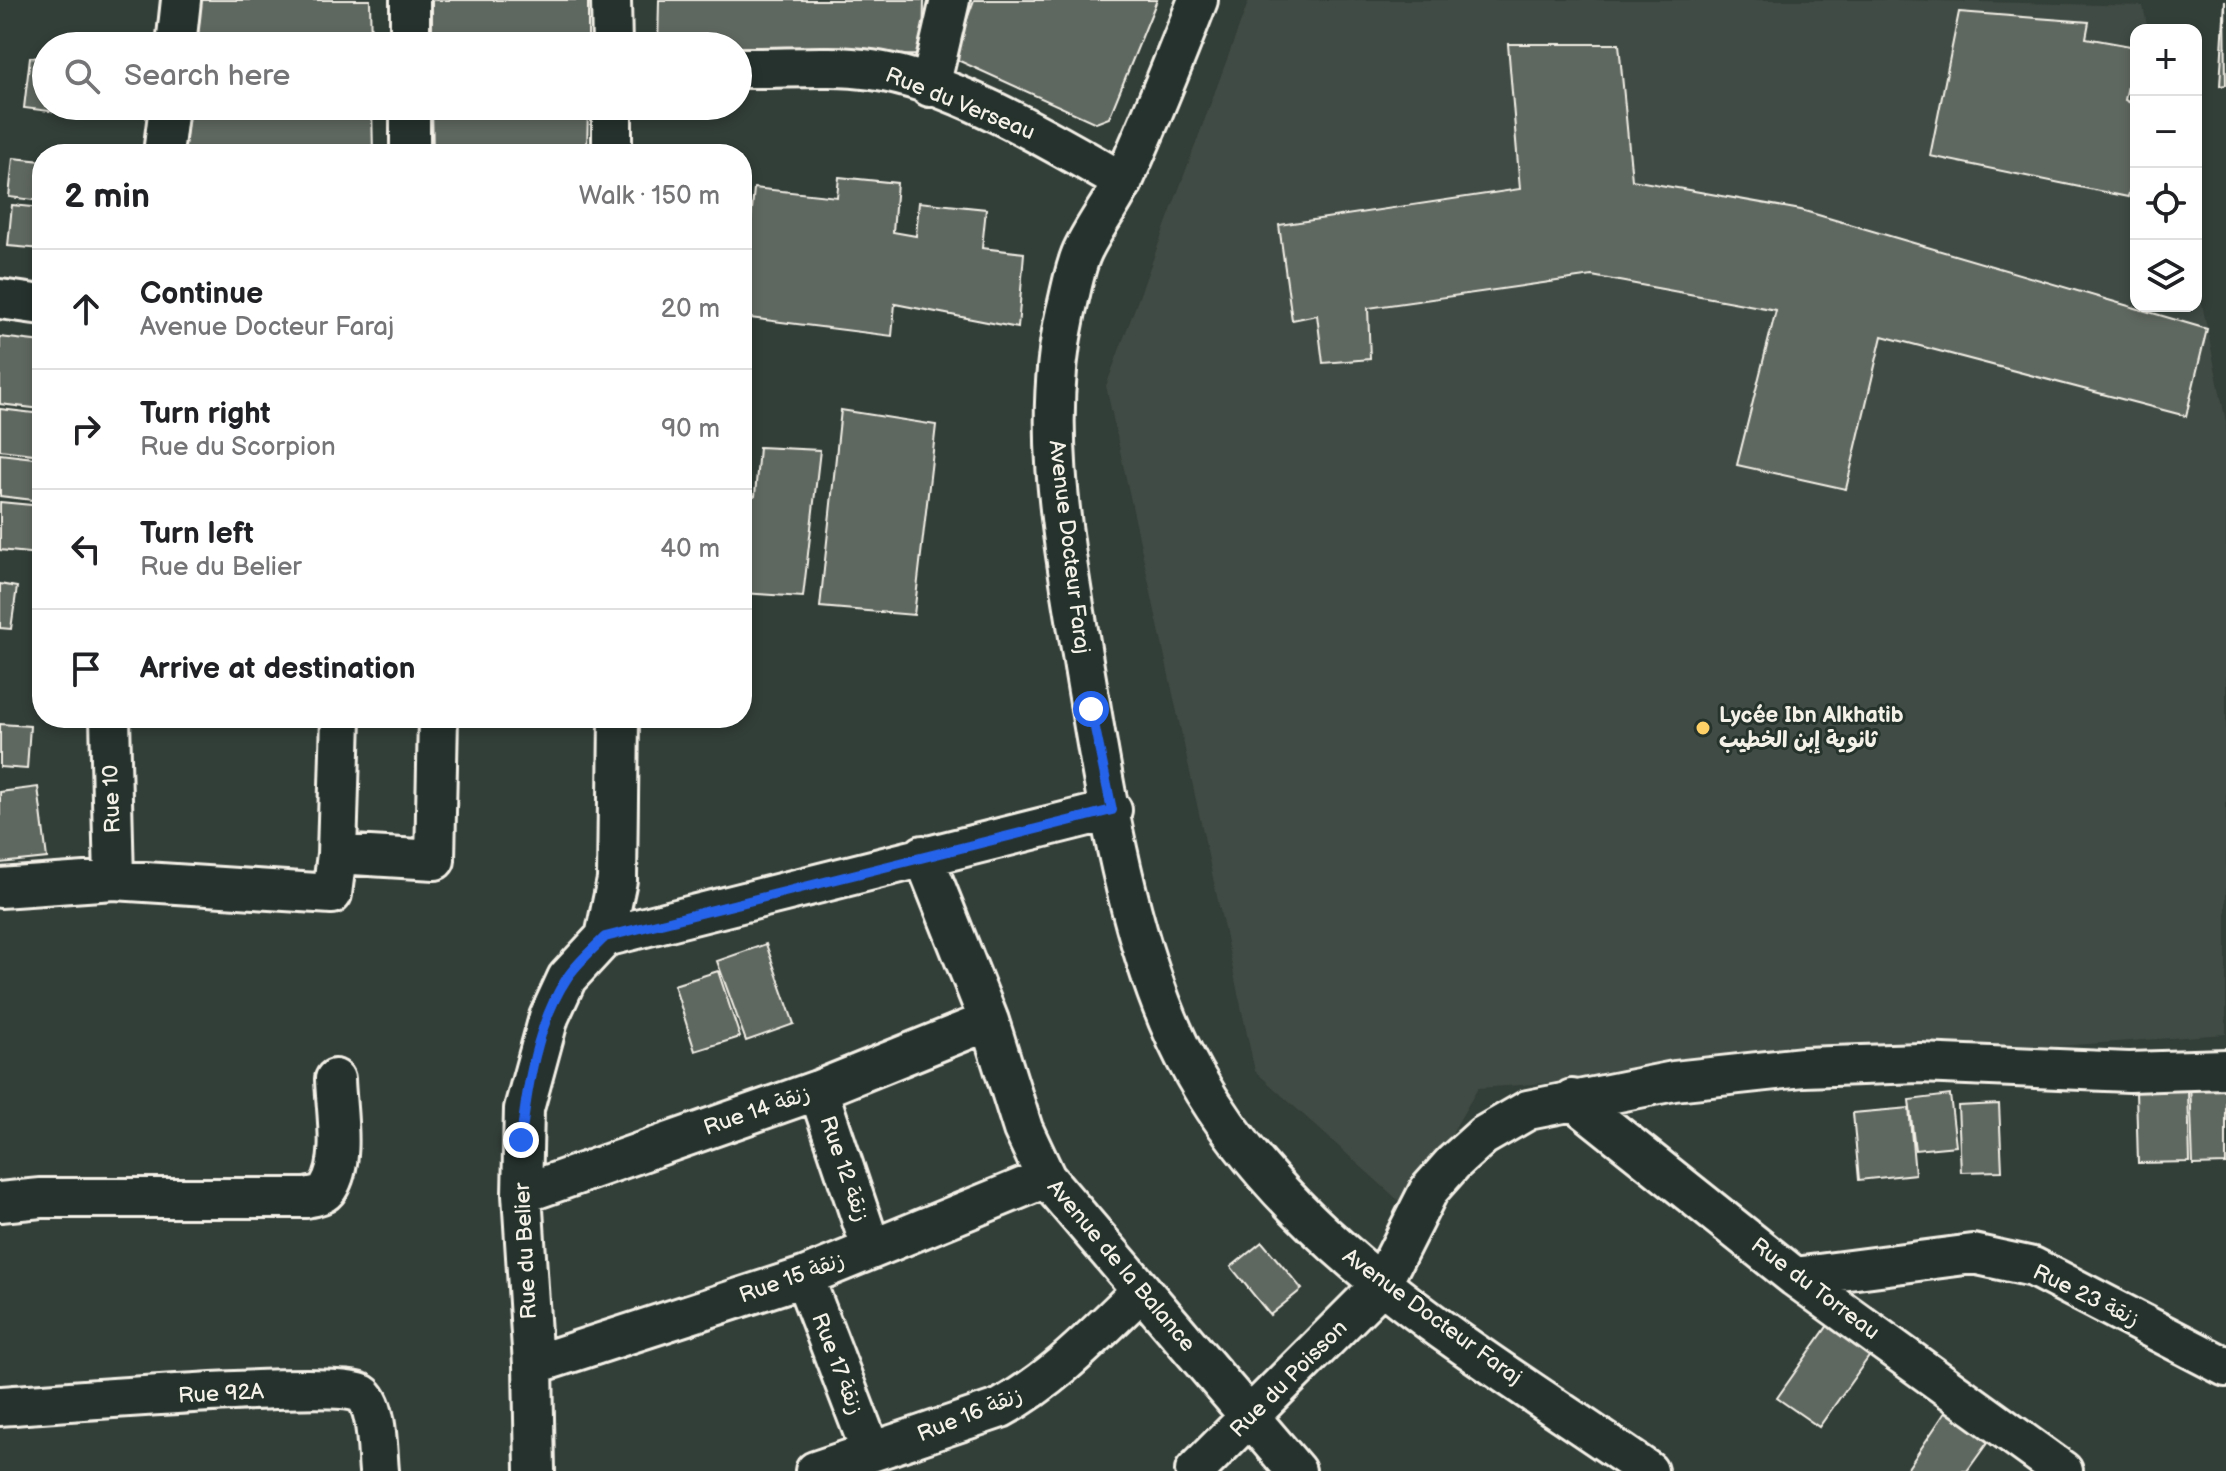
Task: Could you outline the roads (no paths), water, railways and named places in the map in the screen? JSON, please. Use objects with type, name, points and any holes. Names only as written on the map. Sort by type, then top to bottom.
[{"type":"street","points":[[178,32],[181,0]]},
{"type":"street","points":[[410,0],[410,32]]},
{"type":"street","points":[[611,0],[612,32]]},
{"type":"street","points":[[930,87],[950,0]]},
{"type":"street","name":"Avenue Docteur Faraj","points":[[1198,0],[1123,182],[1081,254],[1055,375],[1053,449],[1068,565],[1112,810],[1137,928],[1157,990],[1192,1070],[1222,1120],[1276,1188],[1325,1238],[1381,1285],[1648,1471]]},
{"type":"street","name":"Rue du Verseau","points":[[752,68],[822,66],[875,70],[930,87],[1021,124],[1123,182]]},
{"type":"street","points":[[164,144],[167,120]]},
{"type":"street","points":[[410,120],[410,144]]},
{"type":"street","points":[[612,120],[612,144]]},
{"type":"street","points":[[0,299],[32,304]]},
{"type":"street","name":"Rue 10","points":[[110,728],[114,880]]},
{"type":"street","points":[[0,888],[114,880],[332,894],[337,854],[341,728]]},
{"type":"street","points":[[337,854],[435,860],[438,728]]},
{"type":"street","points":[[619,728],[617,880],[605,937],[1112,810]]},
{"type":"street","name":"Avenue de la Balance","points":[[923,855],[989,1021],[1023,1129],[1046,1178],[1140,1292],[1296,1471]]},
{"type":"street","name":"Rue du Belier","points":[[535,1471],[533,1365],[522,1194],[524,1109],[549,1017],[567,978],[605,937]]},
{"type":"street","name":"Rue 14 زنقة","points":[[522,1194],[818,1090],[989,1021]]},
{"type":"street","name":"Rue du Poisson","points":[[1195,1471],[1250,1420],[1381,1285],[1429,1190],[1453,1163],[1483,1136],[1528,1110],[1572,1099],[1750,1070],[1920,1063],[2129,1072],[2223,1069]]},
{"type":"street","points":[[0,1202],[41,1198],[306,1198],[322,1195],[328,1188],[337,1161],[335,1079]]},
{"type":"street","name":"Rue 12 زنقة","points":[[818,1090],[871,1248]]},
{"type":"street","name":"Rue du Torreau","points":[[1572,1099],[1795,1277],[2063,1471]]},
{"type":"street","name":"Rue 15 زنقة","points":[[533,1365],[804,1277],[1046,1178]]},
{"type":"street","name":"Rue 23 زنقة","points":[[1795,1277],[1973,1254],[2033,1267],[2226,1367]]},
{"type":"street","name":"Rue 17 زنقة","points":[[804,1277],[864,1461]]},
{"type":"street","name":"Rue 16 زنقة","points":[[815,1471],[864,1461],[1001,1408],[1028,1393],[1067,1361],[1140,1292]]},
{"type":"street","name":"Rue 92A","points":[[0,1406],[294,1390],[355,1392],[367,1398],[372,1410],[379,1471]]},
{"type":"place","name":"Lycée Ibn Alkhatib ثانوية إبن الخطيب","points":[[1703,728]]}]
